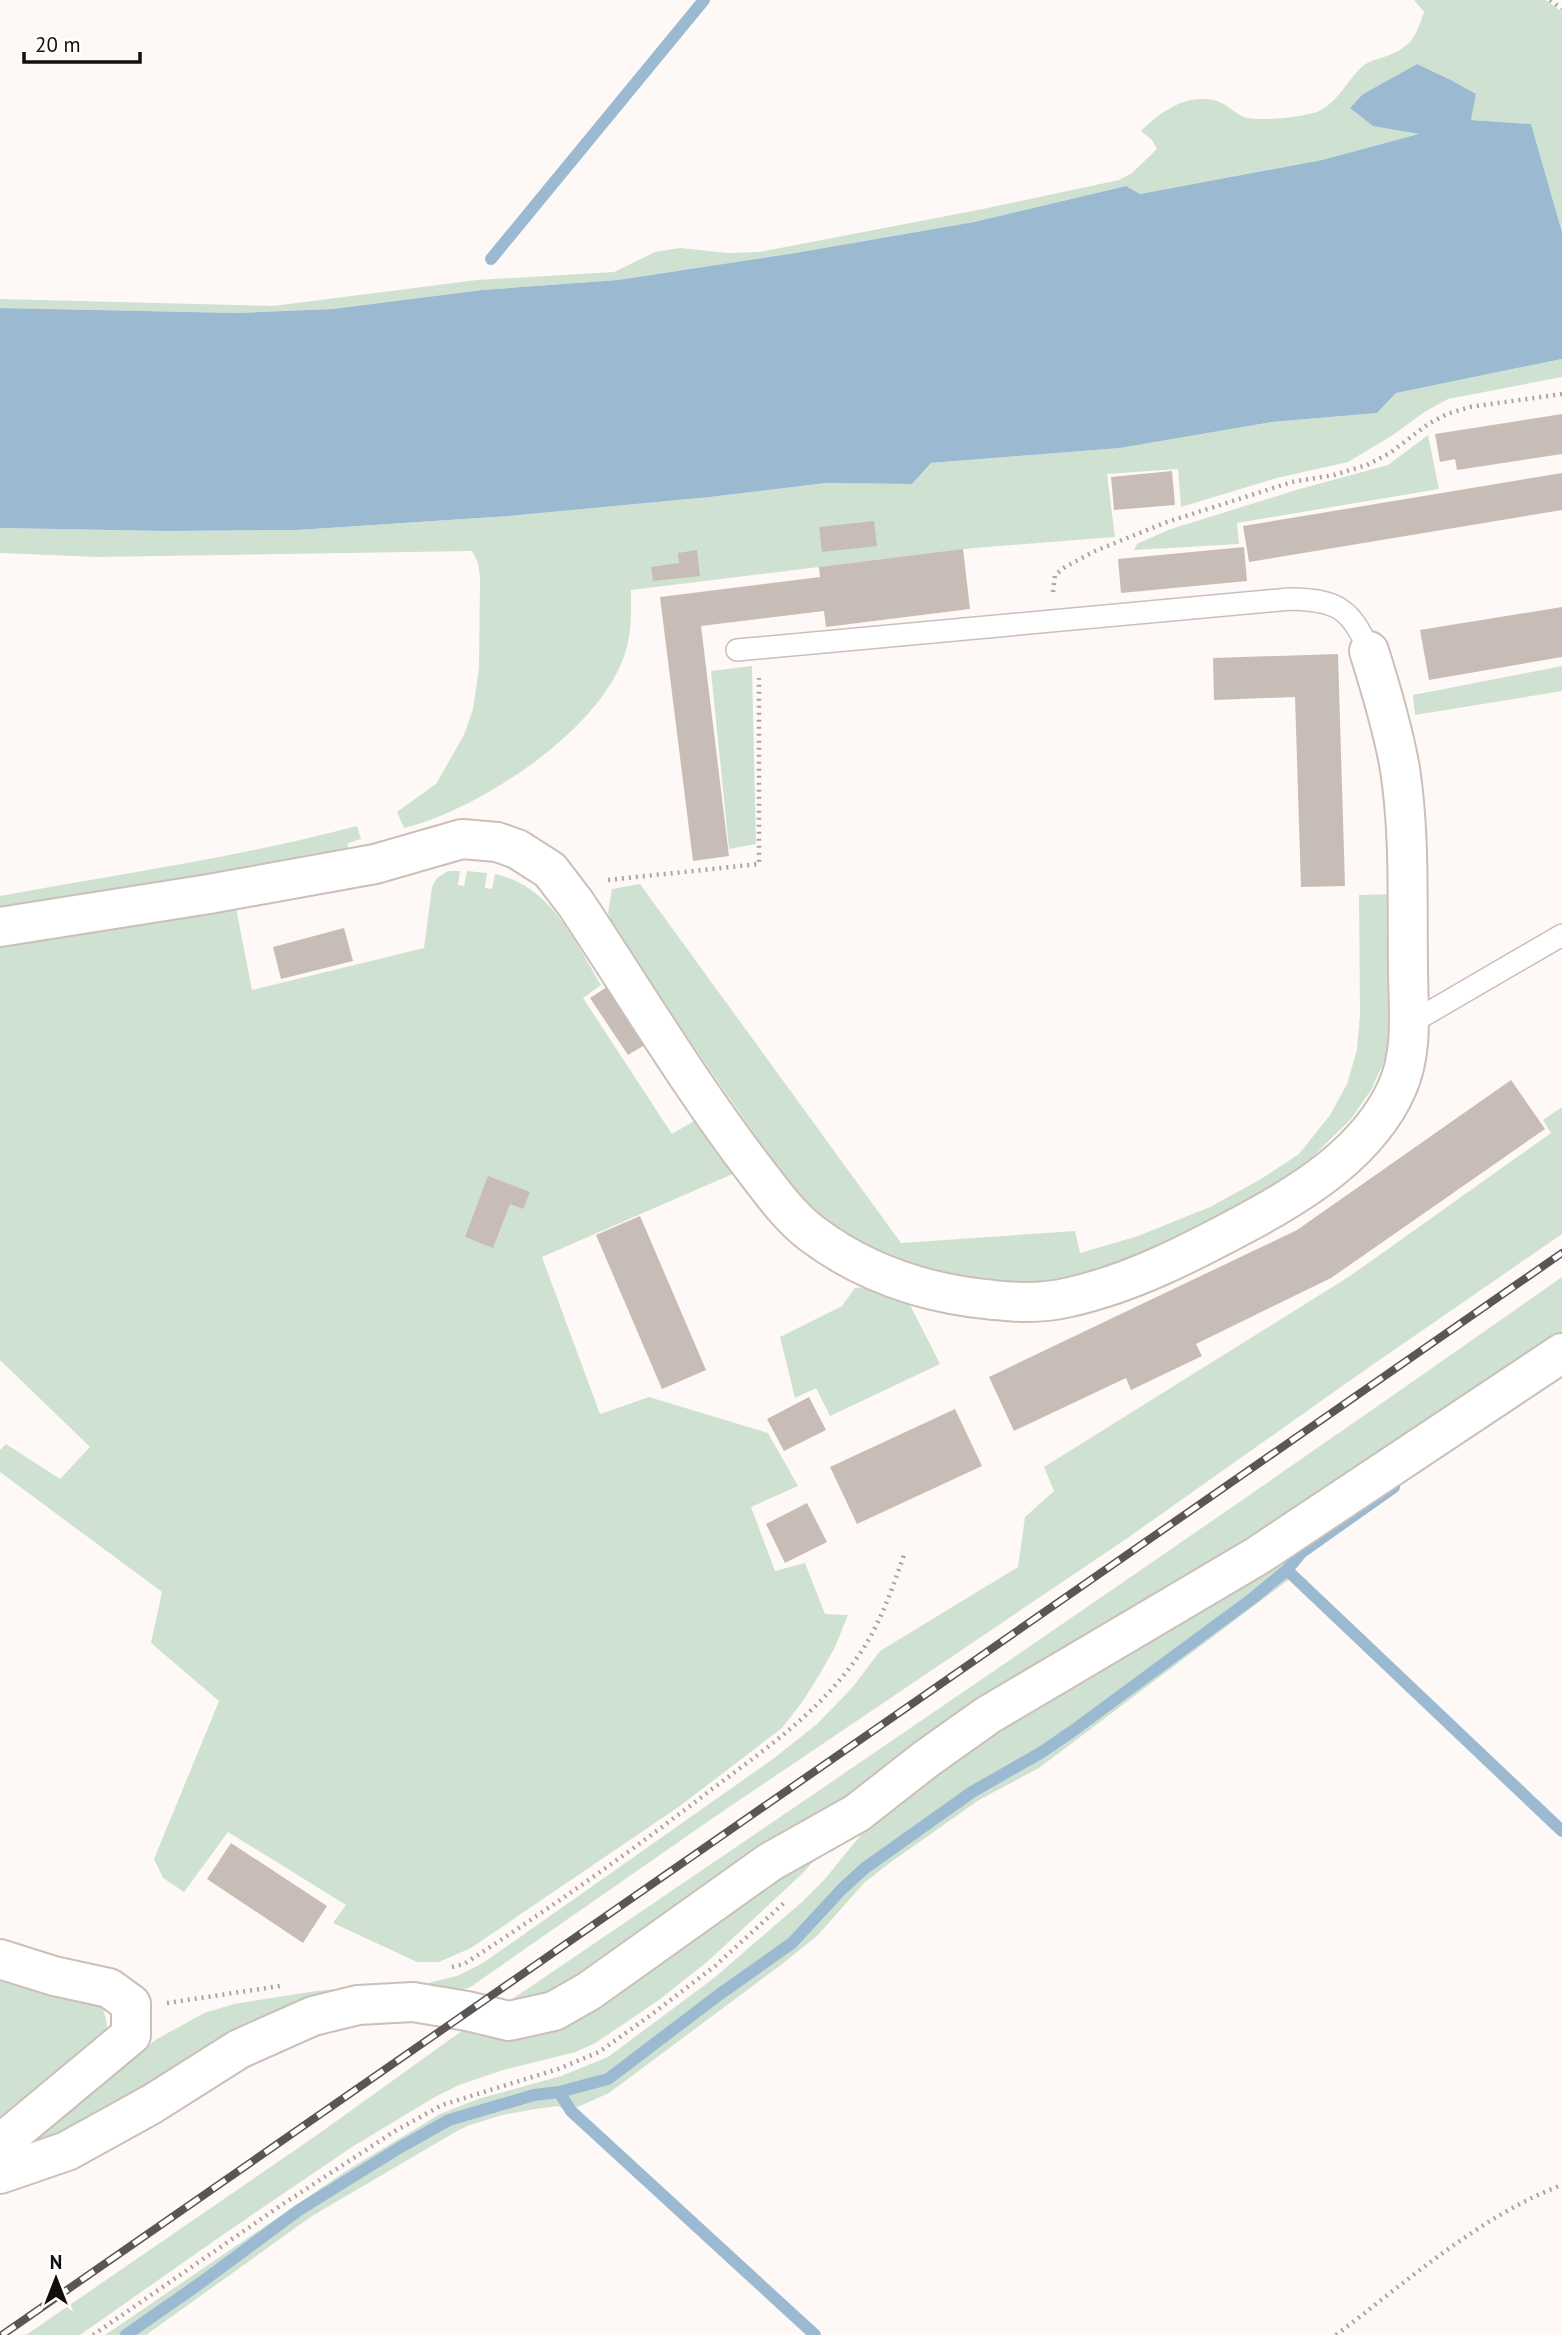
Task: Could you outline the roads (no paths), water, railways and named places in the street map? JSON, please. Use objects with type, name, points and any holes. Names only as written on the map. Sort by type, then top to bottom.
[{"type":"street","points":[[0,927],[375,864],[462,839],[497,842],[517,849],[550,870],[736,1147],[788,1212],[819,1238],[875,1272],[929,1291],[1009,1302],[1067,1298],[1099,1290],[1154,1269],[1273,1208],[1342,1159],[1371,1130],[1397,1088],[1406,1060],[1409,1024],[1404,806],[1399,766],[1369,651]]},
{"type":"street","points":[[0,2174],[67,2151],[152,2104],[239,2049],[313,2017],[358,2005],[413,2003],[509,2021],[554,2011],[589,1991],[770,1863],[857,1813],[988,1715],[1257,1556],[1562,1353]]},
{"type":"street","points":[[0,1959],[109,1989],[131,2004],[131,2035],[0,2144]]},
{"type":"lane","points":[[748,649],[1290,599],[1317,600],[1336,606],[1349,615],[1361,631],[1369,651]]},
{"type":"lane","points":[[1409,1024],[1562,935]]},
{"type":"water","points":[[1417,64],[1476,94],[1471,120],[1531,124],[1562,232],[1562,359],[1396,393],[1377,413],[1272,422],[1120,448],[931,463],[912,484],[826,483],[509,516],[298,530],[0,528],[0,308],[237,313],[333,309],[482,290],[618,280],[974,222],[1126,186],[1140,194],[1322,160],[1419,134],[1373,126],[1350,108],[1363,94]]},
{"type":"waterway","points":[[491,259],[704,0]]},
{"type":"waterway","points":[[126,2335],[299,2210],[449,2120],[534,2095],[559,2092],[608,2079],[792,1943],[865,1868],[972,1792],[1042,1752],[1074,1730],[1253,1598],[1287,1570],[1302,1552],[1394,1487]]},
{"type":"waterway","points":[[1287,1570],[1562,1831]]},
{"type":"waterway","points":[[559,2092],[571,2111],[815,2335]]},
{"type":"railway","points":[[2,2335],[1562,1253]]}]
